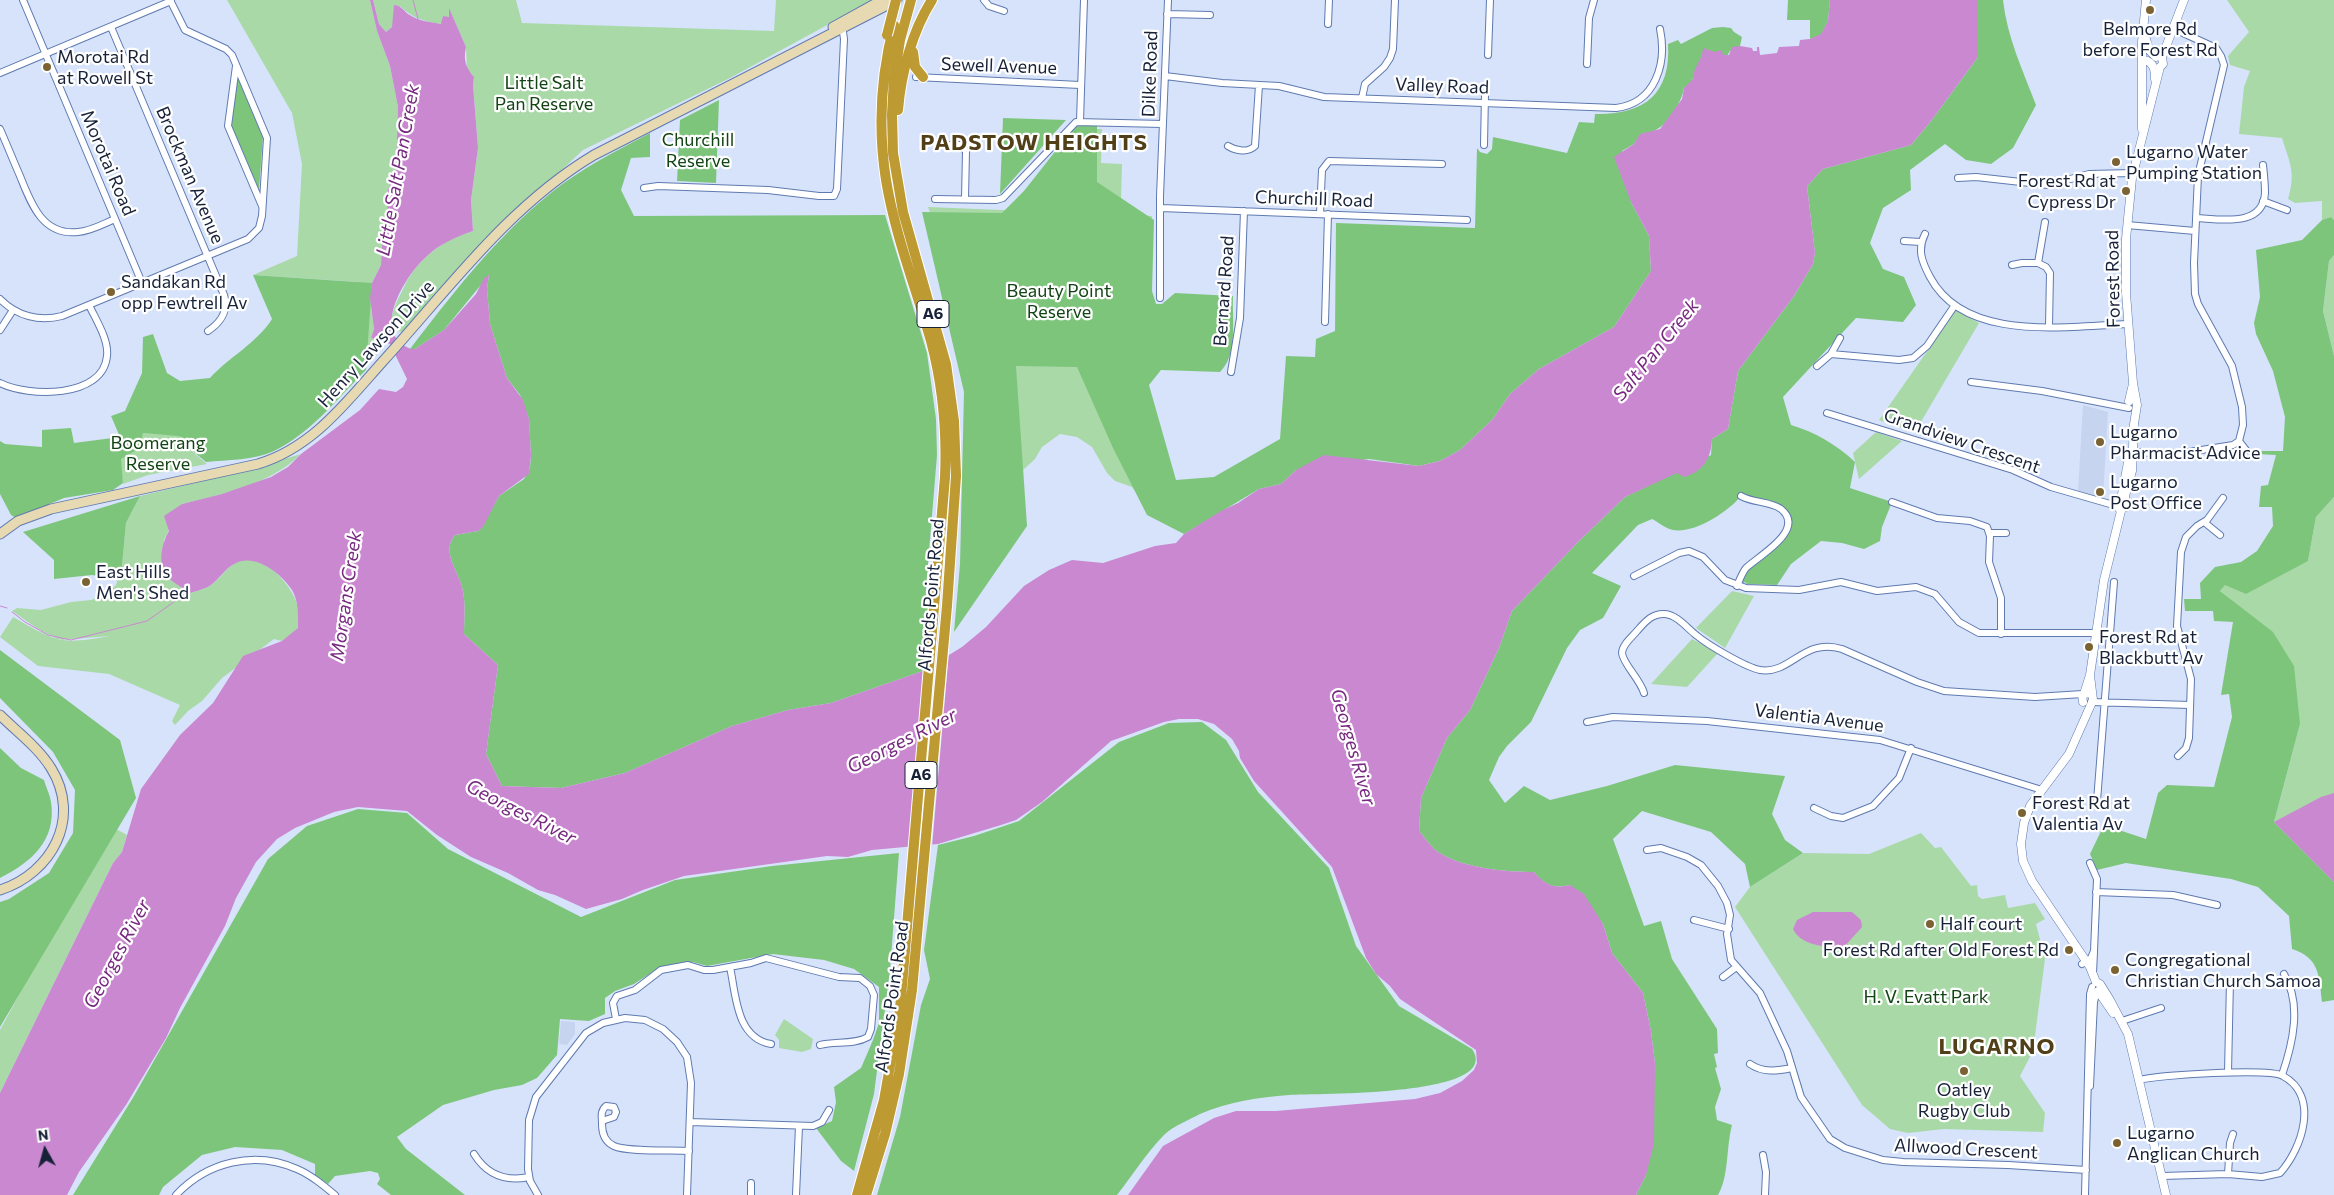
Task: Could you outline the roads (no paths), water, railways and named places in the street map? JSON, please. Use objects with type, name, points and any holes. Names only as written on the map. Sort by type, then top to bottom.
[{"type":"highway","name":"Alfords Point Road","points":[[857,1195],[880,1118],[899,1018],[936,605],[946,463],[943,405],[931,342],[890,202],[882,134],[879,100],[890,33],[898,0]]},
{"type":"highway","name":"Alfords Point Road","points":[[866,1195],[885,1134],[899,1074],[917,946],[947,606],[956,476],[952,403],[942,346],[901,203],[893,153],[892,115],[895,66],[903,26],[911,0]]},
{"type":"highway","name":"A6","points":[[901,203],[898,108],[905,72],[916,34],[932,0]]},
{"type":"highway","points":[[916,34],[912,59],[920,77]]},
{"type":"main road","name":"Henry Lawson Drive","points":[[842,26],[882,0]]},
{"type":"main road","name":"Henry Lawson Drive","points":[[0,534],[18,521],[51,509],[271,460],[298,446],[321,429],[507,224],[554,182],[594,155],[842,26],[898,0]]},
{"type":"main road","points":[[0,716],[51,767],[60,789],[63,806],[58,838],[45,861],[26,878],[0,890]]},
{"type":"street","name":"Morotai Road","points":[[23,0],[142,283]]},
{"type":"street","points":[[984,0],[993,8],[1004,10]]},
{"type":"street","points":[[1080,121],[1084,0]]},
{"type":"street","name":"Dilke Road","points":[[1160,298],[1163,124],[1168,0]]},
{"type":"street","points":[[1328,24],[1329,0]]},
{"type":"street","points":[[1362,98],[1364,84],[1384,68],[1392,53],[1395,0]]},
{"type":"street","points":[[1488,55],[1490,0]]},
{"type":"street","points":[[1587,64],[1589,18],[1594,0]]},
{"type":"street","points":[[2143,136],[2144,60],[2142,45],[2146,0]]},
{"type":"street","name":"Forest Road","points":[[2166,1195],[2129,1037],[2122,1021],[2096,987],[2093,974],[2046,910],[2044,902],[2026,870],[2021,844],[2026,817],[2042,790],[2069,754],[2083,720],[2104,580],[2132,452],[2134,424],[2125,275],[2127,225],[2133,173],[2155,88],[2157,62],[2184,0]]},
{"type":"street","points":[[0,74],[170,1],[186,30],[226,49],[236,64],[267,138],[260,228],[253,236],[62,316],[47,319],[32,317],[13,310],[0,299]]},
{"type":"street","points":[[1167,14],[1210,15]]},
{"type":"street","points":[[644,188],[664,186],[768,190],[824,197],[836,195],[842,26]]},
{"type":"street","name":"Brockman Avenue","points":[[111,27],[226,303],[222,319],[208,331]]},
{"type":"street","points":[[2132,452],[2182,453],[2233,445],[2239,441],[2243,425],[2242,407],[2232,366],[2198,304],[2195,294],[2195,231],[2198,176],[2224,65],[2216,48],[2172,28]]},
{"type":"street","name":"Valley Road","points":[[1165,76],[1216,83],[1285,87],[1319,96],[1608,108],[1629,105],[1650,92],[1659,75],[1662,44],[1660,29]]},
{"type":"street","points":[[2144,32],[2149,50],[2157,62]]},
{"type":"street","points":[[2144,60],[2157,62]]},
{"type":"street","points":[[236,64],[228,126],[262,207]]},
{"type":"street","name":"Sewell Avenue","points":[[920,77],[1080,84]]},
{"type":"street","points":[[1228,146],[1236,150],[1250,150],[1256,143],[1259,85]]},
{"type":"street","points":[[1484,145],[1485,94]]},
{"type":"street","points":[[935,199],[996,200],[1007,196],[1066,130],[1080,121],[1163,124]]},
{"type":"street","points":[[0,129],[32,204],[44,221],[58,230],[72,233],[87,231],[115,219]]},
{"type":"street","points":[[946,145],[968,147],[965,199]]},
{"type":"street","points":[[1250,150],[1252,157]]},
{"type":"street","points":[[1320,214],[1322,170],[1329,161],[1442,164]]},
{"type":"street","points":[[2196,218],[2236,220],[2249,218],[2260,208],[2263,201],[2263,165]]},
{"type":"street","points":[[1958,178],[1976,177],[2048,185],[2089,174],[2133,173]]},
{"type":"street","points":[[2263,201],[2287,210]]},
{"type":"street","name":"Churchill Road","points":[[1161,208],[1467,220]]},
{"type":"street","name":"Bernard Road","points":[[1232,372],[1240,318],[1244,211]]},
{"type":"street","points":[[1325,322],[1328,214]]},
{"type":"street","points":[[2038,263],[2045,222]]},
{"type":"street","points":[[2127,225],[2195,231]]},
{"type":"street","points":[[1925,234],[1921,242],[1922,262],[1937,290],[1955,305],[1984,320],[1995,323],[2049,326],[2128,324]]},
{"type":"street","points":[[1904,241],[1921,242]]},
{"type":"street","points":[[2012,265],[2038,263],[2046,267],[2050,273],[2049,326]]},
{"type":"street","points":[[0,383],[26,392],[54,392],[81,385],[99,374],[105,365],[107,350],[89,305]]},
{"type":"street","points":[[1831,354],[1899,360],[1913,358],[1927,346],[1955,305]]},
{"type":"street","points":[[0,330],[13,310]]},
{"type":"street","points":[[1817,366],[1831,354],[1840,338]]},
{"type":"street","points":[[1971,382],[2042,391],[2110,404],[2132,405]]},
{"type":"street","name":"Grandview Crescent","points":[[1827,413],[2013,470],[2050,487],[2121,507]]},
{"type":"street","points":[[2239,441],[2246,450]]},
{"type":"street","points":[[1737,586],[1746,569],[1782,539],[1787,522],[1785,513],[1779,508],[1741,496]]},
{"type":"street","points":[[2178,756],[2186,748],[2189,738],[2191,679],[2177,626],[2181,552],[2186,537],[2214,513],[2223,498]]},
{"type":"street","points":[[1892,502],[1938,518],[1980,523],[1987,527],[1990,533],[1988,557],[2000,593],[2001,634]]},
{"type":"street","points":[[2204,522],[2220,535]]},
{"type":"street","points":[[1990,533],[2006,533]]},
{"type":"street","points":[[1634,576],[1686,550],[1699,554],[1722,578],[1737,586],[1751,589],[1799,590],[1840,582],[1877,592],[1916,588],[1931,592],[1939,597],[1959,622],[1968,628],[1985,634],[2096,633]]},
{"type":"street","points":[[2097,801],[2114,582]]},
{"type":"street","points":[[1644,693],[1641,684],[1624,659],[1622,652],[1625,645],[1648,619],[1656,615],[1665,614],[1674,617],[1706,642],[1760,670],[1780,667],[1815,648],[1831,646],[1848,651],[1925,686],[1944,691],[1986,695],[2073,696],[2105,702],[2190,705]]},
{"type":"street","name":"Valentia Avenue","points":[[1587,722],[1614,717],[1713,721],[1880,740],[2042,790]]},
{"type":"street","points":[[1814,808],[1831,816],[1843,818],[1873,806],[1900,778],[1911,748]]},
{"type":"street","name":"Allwood Crescent","points":[[1647,850],[1661,848],[1672,850],[1701,865],[1718,886],[1727,903],[1730,914],[1728,948],[1731,960],[1736,968],[1760,993],[1784,1043],[1801,1097],[1826,1135],[1846,1148],[1883,1160],[2086,1170]]},
{"type":"street","points":[[2090,863],[2096,879],[2093,974]]},
{"type":"street","points":[[2096,892],[2173,895],[2217,905]]},
{"type":"street","points":[[1694,920],[1728,928]]},
{"type":"street","points":[[2084,963],[2092,956],[2094,951]]},
{"type":"street","points":[[616,1019],[613,1006],[617,996],[635,990],[659,971],[688,965],[707,970],[769,958],[805,969],[840,977],[858,977],[866,981],[874,995],[870,1035],[859,1041],[831,1042],[820,1045]]},
{"type":"street","name":"Forest Road","points":[[2084,963],[2129,1043]]},
{"type":"street","points":[[730,967],[739,1011],[744,1025],[757,1039],[771,1044]]},
{"type":"street","points":[[1723,977],[1736,968]]},
{"type":"street","points":[[2282,1075],[2291,1050],[2294,1008],[2290,984],[2284,974]]},
{"type":"street","points":[[2228,1072],[2230,980]]},
{"type":"street","points":[[2085,1195],[2096,987]]},
{"type":"street","points":[[2088,1112],[2086,1076],[2090,992],[2096,987]]},
{"type":"street","points":[[2094,1005],[2104,1000]]},
{"type":"street","points":[[2122,1021],[2161,1008]]},
{"type":"street","points":[[538,1195],[529,1177],[529,1120],[536,1097],[581,1037],[597,1025],[616,1019],[632,1018],[651,1022],[663,1029],[678,1042],[687,1057],[691,1073],[687,1195]]},
{"type":"street","points":[[1750,1064],[1756,1068],[1767,1070],[1792,1068]]},
{"type":"street","points":[[2138,1080],[2228,1072],[2282,1075],[2297,1088],[2304,1107],[2305,1118],[2301,1133],[2288,1164],[2278,1175],[2262,1177],[2228,1174],[2162,1176]]},
{"type":"street","points":[[690,1122],[799,1126],[819,1124],[829,1110]]},
{"type":"street","points":[[602,1121],[604,1137],[617,1148],[689,1151]]},
{"type":"street","points":[[796,1195],[799,1126]]},
{"type":"street","points":[[2228,1174],[2230,1143],[2233,1134]]},
{"type":"street","points":[[474,1154],[482,1166],[498,1176],[512,1179],[529,1177]]},
{"type":"street","points":[[1763,1155],[1766,1172],[1765,1195]]},
{"type":"street","points":[[176,1195],[196,1178],[213,1168],[254,1160],[275,1162],[296,1168],[312,1177],[335,1195]]},
{"type":"street","points":[[751,1183],[751,1195]]},
{"type":"water","points":[[370,0],[373,0],[379,24],[386,32],[392,27],[394,5],[401,7],[408,14],[416,18],[441,24],[443,16],[449,17],[449,8],[466,47],[466,64],[474,77],[478,148],[471,200],[473,231],[442,245],[431,252],[418,265],[403,286],[397,299],[393,311],[392,324],[394,334],[401,343],[408,348],[415,349],[444,330],[476,294],[484,278],[489,275],[487,289],[490,324],[507,378],[523,400],[529,419],[531,456],[529,474],[499,496],[483,527],[478,531],[455,535],[451,541],[450,554],[463,593],[464,634],[498,665],[486,754],[502,786],[561,788],[625,773],[732,726],[788,710],[831,703],[923,671],[962,647],[986,627],[1024,586],[1049,570],[1072,560],[1103,563],[1155,546],[1176,543],[1184,534],[1221,511],[1238,503],[1259,489],[1281,484],[1296,470],[1324,455],[1419,466],[1440,461],[1460,450],[1493,419],[1510,394],[1539,369],[1614,327],[1651,271],[1649,236],[1631,202],[1614,157],[1634,144],[1640,134],[1660,129],[1682,99],[1684,88],[1693,79],[1703,48],[1715,52],[1721,50],[1724,55],[1729,55],[1732,47],[1740,46],[1757,51],[1757,47],[1759,47],[1760,55],[1777,53],[1779,47],[1799,46],[1800,40],[1810,39],[1821,34],[1828,21],[1830,0],[1978,0],[1978,57],[1911,145],[1823,169],[1807,186],[1815,253],[1813,264],[1794,296],[1738,371],[1728,429],[1712,439],[1710,452],[1705,463],[1697,471],[1684,477],[1677,473],[1625,497],[1579,541],[1512,611],[1499,648],[1470,710],[1447,738],[1421,798],[1419,831],[1438,852],[1459,862],[1484,868],[1534,872],[1550,885],[1570,885],[1584,894],[1603,924],[1612,953],[1643,993],[1655,1063],[1654,1144],[1646,1175],[1636,1195],[1128,1195],[1163,1146],[1214,1118],[1236,1111],[1276,1111],[1415,1099],[1440,1093],[1462,1081],[1474,1070],[1477,1063],[1476,1050],[1400,999],[1390,986],[1376,974],[1366,958],[1332,867],[1254,781],[1240,758],[1239,751],[1232,739],[1214,724],[1198,719],[1179,719],[1164,722],[1111,741],[1042,802],[1016,820],[1001,825],[938,844],[872,850],[848,857],[827,856],[684,876],[622,899],[586,909],[555,895],[538,890],[508,873],[471,857],[437,835],[407,811],[358,807],[334,812],[295,828],[277,839],[256,862],[236,898],[225,926],[180,1008],[166,1038],[126,1105],[79,1172],[67,1195],[0,1195],[0,1093],[113,863],[122,852],[141,789],[180,735],[213,703],[243,656],[282,641],[298,628],[297,604],[292,590],[274,571],[258,562],[242,561],[234,564],[211,585],[190,593],[172,581],[164,571],[161,559],[164,541],[169,531],[164,516],[182,504],[222,494],[271,477],[288,467],[301,454],[360,410],[379,389],[396,392],[403,387],[407,379],[390,344],[371,338],[374,329],[370,298],[372,283],[381,265],[383,227],[387,216],[388,190],[396,170],[398,107],[390,66],[377,31]]},
{"type":"water","points":[[2334,793],[2334,882],[2274,822],[2321,797]]},
{"type":"water","points":[[1813,912],[1852,912],[1861,920],[1862,927],[1843,948],[1808,942],[1797,935],[1793,929],[1797,920]]},
{"type":"waterway","name":"Little Salt Pan Creek","points":[[413,0],[418,19]]},
{"type":"waterway","name":"Morgans Creek","points":[[12,612],[48,635],[71,640],[147,621],[188,592]]},
{"type":"waterway","name":"Morgans Creek","points":[[0,606],[7,608]]},
{"type":"place","name":"Belmore Rd before Forest Rd","points":[[2150,10]]},
{"type":"place","name":"Morotai Rd at Rowell St","points":[[47,67]]},
{"type":"place","name":"Lugarno Water Pumping Station","points":[[2116,162]]},
{"type":"place","name":"Forest Rd at Cypress Dr","points":[[2126,191]]},
{"type":"place","name":"Sandakan Rd opp Fewtrell Av","points":[[111,292]]},
{"type":"place","name":"Lugarno Pharmacist Advice","points":[[2100,442]]},
{"type":"place","name":"Lugarno Post Office","points":[[2100,492]]},
{"type":"place","name":"East Hills Men's Shed","points":[[86,582]]},
{"type":"place","name":"Forest Rd at Blackbutt Av","points":[[2089,647]]},
{"type":"place","name":"Forest Rd at Valentia Av","points":[[2022,813]]},
{"type":"place","name":"Half court","points":[[1930,924]]},
{"type":"place","name":"Forest Rd after Old Forest Rd","points":[[2069,950]]},
{"type":"place","name":"Congregational Christian Church Samoa","points":[[2115,970]]},
{"type":"place","name":"Oatley Rugby Club","points":[[1964,1071]]},
{"type":"place","name":"Lugarno Anglican Church","points":[[2117,1143]]},
{"type":"district","name":"PADSTOW HEIGHTS","points":[[1034,143]]},
{"type":"district","name":"LUGARNO","points":[[1997,1047]]},
{"type":"park label","name":"Little Salt Pan Reserve","points":[[544,94]]},
{"type":"park label","name":"Churchill Reserve","points":[[698,150]]},
{"type":"park label","name":"Beauty Point Reserve","points":[[1059,301]]},
{"type":"park label","name":"Boomerang Reserve","points":[[158,453]]},
{"type":"park label","name":"H. V. Evatt Park","points":[[1926,997]]},
{"type":"water label","name":"Salt Pan Creek","points":[[1656,350]]},
{"type":"water label","name":"Georges River","points":[[902,741]]},
{"type":"water label","name":"Georges River","points":[[1353,747]]},
{"type":"water label","name":"Georges River","points":[[521,812]]},
{"type":"water label","name":"Georges River","points":[[117,954]]}]
